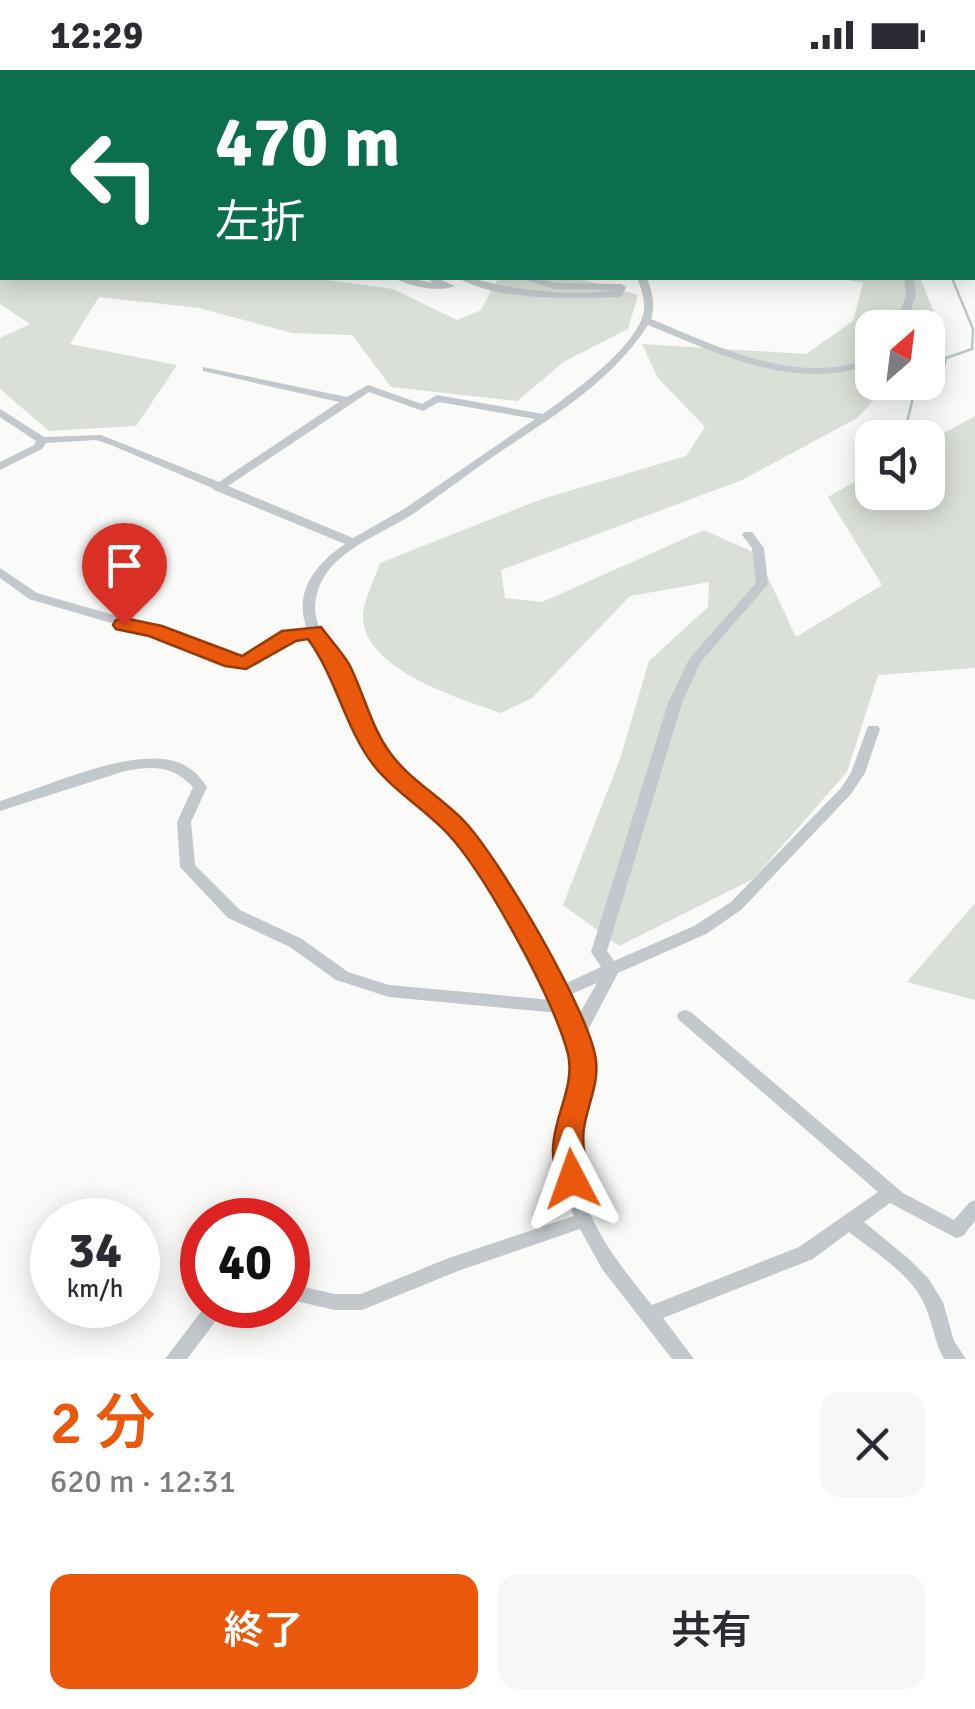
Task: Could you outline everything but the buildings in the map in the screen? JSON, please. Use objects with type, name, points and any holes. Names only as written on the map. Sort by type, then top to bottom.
[{"type":"street","points":[[407,280],[450,286],[435,280]]},
{"type":"street","points":[[471,280],[511,290],[553,294],[619,294],[621,288],[554,286],[535,280]]},
{"type":"street","points":[[643,280],[649,302],[645,320],[580,392],[434,494],[336,555],[313,582],[308,601],[314,632],[346,680],[372,744],[395,776],[473,845],[559,1000],[576,1038],[583,1071],[567,1154],[585,1220],[608,1262],[684,1359]]},
{"type":"street","points":[[906,310],[910,280]]},
{"type":"street","points":[[645,320],[775,368],[817,372],[855,364]]},
{"type":"street","points":[[207,370],[348,401]]},
{"type":"street","points":[[218,488],[368,388],[424,408],[437,398],[544,417]]},
{"type":"street","points":[[0,412],[42,440],[96,438],[354,543]]},
{"type":"street","points":[[0,467],[38,447],[42,440]]},
{"type":"street","points":[[612,970],[599,952],[675,703],[694,662],[762,584],[758,548],[748,536]]},
{"type":"street","points":[[0,572],[32,596],[154,630],[233,662],[246,663],[290,636],[314,632]]},
{"type":"street","points":[[0,806],[114,769],[161,762],[189,772],[200,787],[184,822],[188,867],[234,914],[296,944],[342,976],[388,991],[559,1000],[612,970],[700,930],[736,906],[846,791],[858,773],[873,729]]},
{"type":"street","points":[[576,1038],[612,970]]},
{"type":"street","points":[[686,1016],[891,1193],[956,1230],[975,1208]]},
{"type":"street","points":[[648,1315],[806,1253],[891,1193]]},
{"type":"street","points":[[310,1297],[362,1302],[585,1220]]},
{"type":"street","points":[[851,1223],[909,1270],[930,1295],[944,1346],[956,1359]]},
{"type":"street","points":[[175,1359],[200,1328]]},
{"type":"shaded area","points":[[0,280],[328,280],[393,289],[457,320],[481,310],[497,280],[584,280],[638,295],[628,329],[565,361],[517,401],[391,387],[352,335],[292,333],[199,308],[99,297],[70,344],[177,365],[136,426],[49,431],[0,389],[0,338],[30,324],[0,304]]},
{"type":"shaded area","points":[[848,280],[921,280],[933,310],[856,310],[863,283]]},
{"type":"shaded area","points":[[855,313],[855,400],[874,400],[857,418],[742,480],[501,570],[505,598],[542,602],[704,530],[757,554],[796,637],[882,585],[828,497],[855,482],[855,510],[945,510],[945,433],[975,416],[975,668],[878,675],[847,772],[753,879],[619,946],[563,905],[620,759],[649,661],[708,607],[709,582],[630,596],[532,698],[501,713],[417,679],[379,652],[367,634],[363,615],[368,595],[380,563],[539,500],[686,456],[705,427],[658,378],[642,344],[806,354],[853,321]]},
{"type":"shaded area","points":[[975,903],[975,1000],[907,982]]},
{"type":"waterway","points":[[945,362],[946,358],[972,349],[973,329],[953,280]]},
{"type":"waterway","points":[[908,420],[912,400]]},
{"type":"route","points":[[124,625],[154,630],[233,662],[246,663],[290,636],[314,632],[338,664],[372,744],[386,764],[419,798],[456,827],[490,870],[564,1010],[582,1056],[583,1071],[568,1132],[572,1179]]}]
